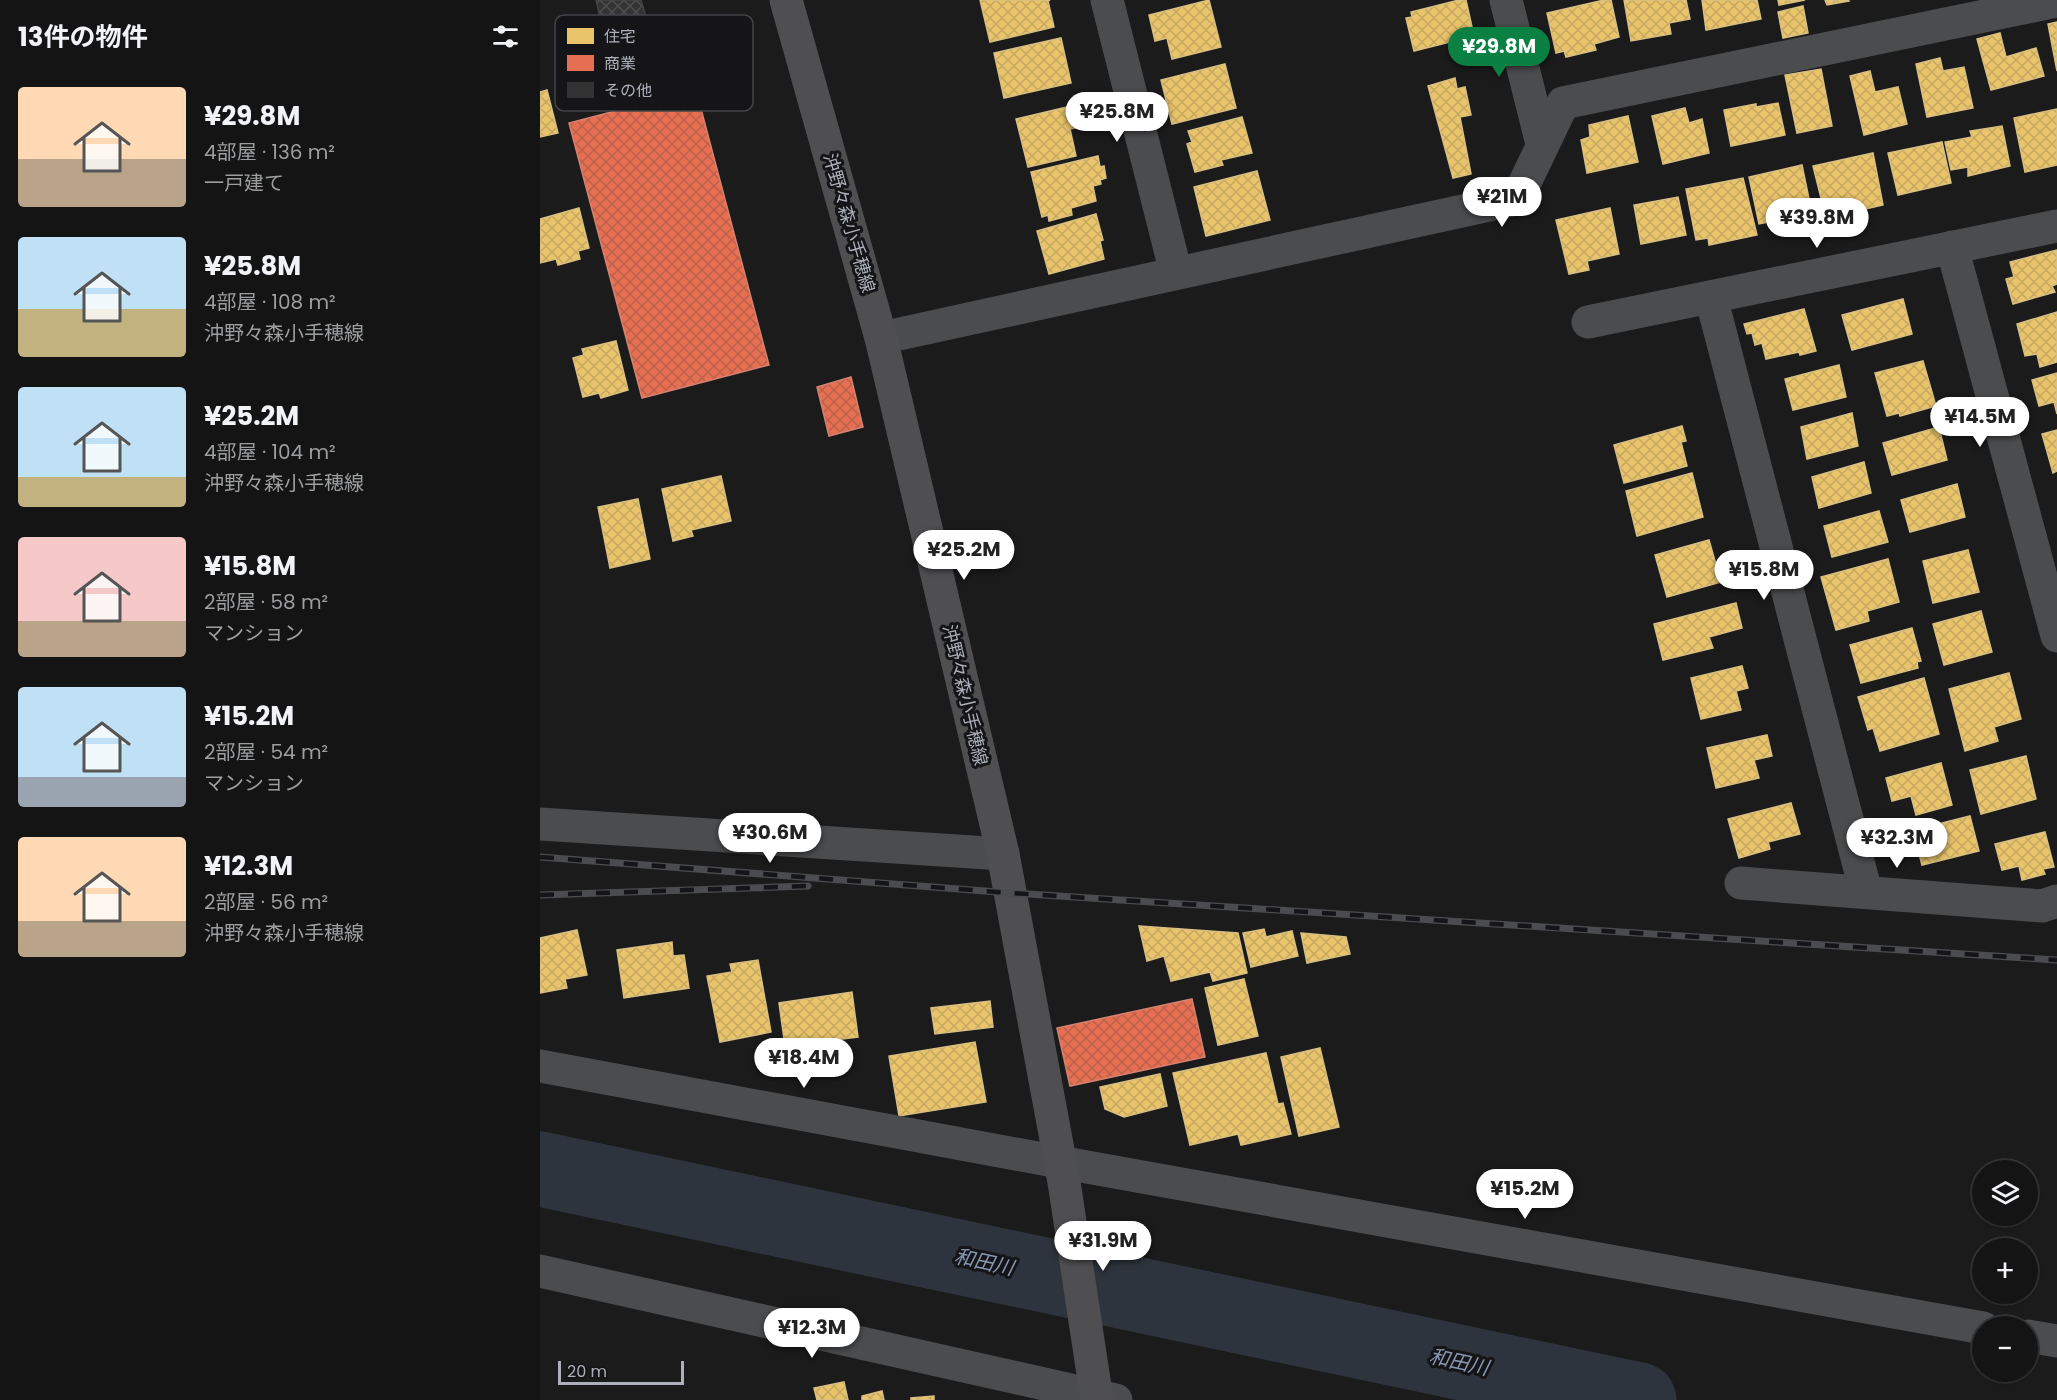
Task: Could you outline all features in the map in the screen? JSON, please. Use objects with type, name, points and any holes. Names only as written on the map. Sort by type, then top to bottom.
[{"type":"main road","name":"沖野々森小手穂線","points":[[786,0],[881,338],[1002,854],[1100,1392]]},
{"type":"street","points":[[1107,0],[1176,273]]},
{"type":"street","points":[[1506,0],[1542,144]]},
{"type":"street","points":[[881,338],[1517,199],[1563,103],[2057,1]]},
{"type":"street","points":[[1588,322],[2057,226]]},
{"type":"street","points":[[1952,247],[2057,636]]},
{"type":"street","points":[[1711,297],[1866,892]]},
{"type":"street","points":[[540,824],[1002,854]]},
{"type":"street","points":[[1741,883],[2042,906],[2057,901]]},
{"type":"street","points":[[540,1066],[1061,1172],[1972,1326]]},
{"type":"street","points":[[540,1271],[1100,1392]]},
{"type":"street","points":[[2038,1338],[2057,1341]]},
{"type":"building: 住宅","points":[[980,0],[1050,0],[1048,1],[1054,27],[990,42]]},
{"type":"building: 住宅","points":[[1209,0],[1221,47],[1172,59],[1167,38],[1155,41],[1149,15]]},
{"type":"building: 住宅","points":[[1466,0],[1474,36],[1414,51],[1406,18],[1412,17],[1411,12]]},
{"type":"building: 住宅","points":[[1611,0],[1619,37],[1594,44],[1596,50],[1566,57],[1564,51],[1556,53],[1547,13]]},
{"type":"building: 住宅","points":[[1624,0],[1686,0],[1690,19],[1669,23],[1671,34],[1631,41]]},
{"type":"building: 住宅","points":[[1702,0],[1757,0],[1761,19],[1706,30]]},
{"type":"building: 住宅","points":[[1778,0],[1805,0],[1779,5]]},
{"type":"building: 住宅","points":[[1825,0],[1848,0],[1849,1],[1827,5]]},
{"type":"building: 住宅","points":[[1803,6],[1808,33],[1783,38],[1778,12]]},
{"type":"building: 住宅","points":[[2057,22],[2057,71],[2048,24]]},
{"type":"building: 住宅","points":[[2000,33],[2006,57],[2036,48],[2044,76],[1991,90],[1977,39]]},
{"type":"building: 住宅","points":[[1061,38],[1071,83],[1004,98],[994,53]]},
{"type":"building: 住宅","points":[[1940,58],[1943,71],[1964,67],[1973,108],[1927,117],[1916,64]]},
{"type":"building: 住宅","points":[[1225,64],[1236,108],[1172,124],[1161,80]]},
{"type":"building: 住宅","points":[[1821,69],[1832,126],[1797,133],[1785,75]]},
{"type":"building: 住宅","points":[[1870,71],[1875,92],[1898,87],[1907,124],[1864,135],[1850,76]]},
{"type":"building: 住宅","points":[[1455,78],[1457,89],[1465,87],[1471,115],[1460,117],[1471,174],[1453,178],[1428,86]]},
{"type":"building: 住宅","points":[[547,90],[558,133],[540,137],[540,92]]},
{"type":"building: 住宅","points":[[1778,103],[1785,135],[1731,146],[1724,110],[1756,104],[1756,107]]},
{"type":"building: 住宅","points":[[1080,104],[1085,126],[1070,129],[1076,156],[1028,167],[1016,119]]},
{"type":"building: 住宅","points":[[1685,108],[1689,123],[1702,119],[1709,153],[1663,164],[1652,116]]},
{"type":"building: 住宅","points":[[2057,109],[2057,165],[2025,172],[2014,118]]},
{"type":"building: 住宅","points":[[1628,116],[1638,162],[1587,173],[1581,140],[1590,137],[1589,125]]},
{"type":"building: 住宅","points":[[1242,117],[1252,153],[1221,160],[1223,165],[1195,172],[1187,144],[1192,142],[1188,131]]},
{"type":"building: 住宅","points":[[2002,126],[2010,166],[1968,176],[1968,167],[1951,170],[1945,142],[1972,137],[1970,131]]},
{"type":"building: 住宅","points":[[1942,142],[1951,183],[1898,195],[1888,153]]},
{"type":"building: 住宅","points":[[1873,153],[1883,205],[1826,218],[1813,166]]},
{"type":"building: 住宅","points":[[1098,156],[1100,167],[1104,166],[1106,178],[1100,180],[1101,184],[1093,186],[1096,201],[1071,208],[1072,215],[1049,221],[1048,215],[1042,217],[1031,172]]},
{"type":"building: 住宅","points":[[1802,165],[1815,228],[1790,234],[1786,219],[1759,224],[1749,177]]},
{"type":"building: 住宅","points":[[1257,171],[1270,220],[1206,236],[1194,187]]},
{"type":"building: 住宅","points":[[1743,178],[1757,235],[1709,245],[1708,238],[1696,240],[1686,189]]},
{"type":"building: 住宅","points":[[1678,197],[1686,235],[1641,244],[1634,205]]},
{"type":"building: 住宅","points":[[579,208],[589,248],[578,251],[580,259],[558,265],[556,259],[540,263],[540,219]]},
{"type":"building: 住宅","points":[[1610,208],[1619,254],[1587,261],[1589,270],[1569,274],[1556,220]]},
{"type":"building: 住宅","points":[[1096,214],[1103,240],[1100,241],[1104,259],[1049,274],[1037,231]]},
{"type":"building: 住宅","points":[[2057,250],[2057,284],[2052,286],[2055,292],[2013,304],[2006,279],[2014,277],[2010,262]]},
{"type":"building: 住宅","points":[[1903,299],[1912,334],[1852,350],[1842,315]]},
{"type":"building: 住宅","points":[[1804,309],[1816,351],[1766,359],[1762,343],[1755,345],[1752,333],[1747,334],[1744,324]]},
{"type":"building: 住宅","points":[[2057,312],[2057,362],[2040,367],[2037,354],[2025,356],[2017,324]]},
{"type":"building: 住宅","points":[[616,341],[628,390],[601,398],[599,393],[583,397],[573,358],[584,355],[582,349]]},
{"type":"building: 住宅","points":[[1923,361],[1936,406],[1900,416],[1899,413],[1887,416],[1875,373]]},
{"type":"building: 住宅","points":[[1839,365],[1846,397],[1793,410],[1785,379]]},
{"type":"building: 住宅","points":[[2057,373],[2057,414],[2054,402],[2039,406],[2032,380]]},
{"type":"building: 住宅","points":[[1852,413],[1858,446],[1807,459],[1801,427]]},
{"type":"building: 住宅","points":[[1682,426],[1686,441],[1681,442],[1687,466],[1624,483],[1614,445]]},
{"type":"building: 住宅","points":[[1939,427],[1947,460],[1892,475],[1883,443]]},
{"type":"building: 住宅","points":[[2057,430],[2057,471],[2053,473],[2042,434]]},
{"type":"building: 住宅","points":[[1864,462],[1871,493],[1819,508],[1812,477]]},
{"type":"building: 住宅","points":[[1692,473],[1703,517],[1637,536],[1626,491]]},
{"type":"building: 住宅","points":[[721,476],[731,521],[691,530],[693,536],[673,541],[662,489]]},
{"type":"building: 住宅","points":[[1957,484],[1965,517],[1910,532],[1901,500]]},
{"type":"building: 住宅","points":[[638,499],[650,559],[610,568],[598,507]]},
{"type":"building: 住宅","points":[[1879,511],[1888,542],[1832,557],[1824,526]]},
{"type":"building: 住宅","points":[[1709,540],[1721,582],[1667,597],[1655,555]]},
{"type":"building: 住宅","points":[[1968,550],[1979,592],[1933,603],[1923,561]]},
{"type":"building: 住宅","points":[[1888,559],[1899,602],[1867,611],[1869,621],[1836,630],[1821,577]]},
{"type":"building: 住宅","points":[[1736,603],[1742,628],[1709,637],[1713,648],[1663,660],[1654,624]]},
{"type":"building: 住宅","points":[[1981,611],[1992,652],[1944,665],[1933,624]]},
{"type":"building: 住宅","points":[[1912,628],[1921,661],[1917,662],[1918,668],[1861,683],[1850,645]]},
{"type":"building: 住宅","points":[[1742,666],[1748,688],[1736,691],[1741,710],[1701,719],[1691,678]]},
{"type":"building: 住宅","points":[[2009,673],[2021,719],[1994,727],[1998,741],[1965,751],[1949,689]]},
{"type":"building: 住宅","points":[[1924,678],[1939,734],[1880,751],[1873,728],[1868,730],[1858,697]]},
{"type":"building: 住宅","points":[[1767,735],[1772,756],[1754,760],[1759,778],[1716,788],[1707,748]]},
{"type":"building: 住宅","points":[[2026,756],[2036,799],[1981,814],[1970,770]]},
{"type":"building: 住宅","points":[[1941,763],[1952,805],[1916,815],[1911,796],[1892,801],[1886,778]]},
{"type":"building: 住宅","points":[[1791,803],[1800,834],[1768,842],[1770,849],[1739,858],[1728,819]]},
{"type":"building: 住宅","points":[[1970,816],[1979,851],[1922,865],[1917,847],[1922,845],[1918,829]]},
{"type":"building: 住宅","points":[[2045,832],[2054,867],[2043,869],[2045,874],[2022,880],[2019,866],[2002,870],[1995,844]]},
{"type":"building: 住宅","points":[[1139,926],[1238,933],[1247,973],[1213,981],[1210,972],[1171,981],[1164,956],[1147,961]]},
{"type":"building: 住宅","points":[[1264,929],[1266,937],[1292,931],[1298,956],[1251,967],[1243,933]]},
{"type":"building: 住宅","points":[[577,930],[587,975],[565,979],[567,988],[540,993],[540,938]]},
{"type":"building: 住宅","points":[[1301,933],[1346,937],[1350,954],[1307,963]]},
{"type":"building: 住宅","points":[[672,942],[673,956],[684,955],[689,988],[624,998],[617,950]]},
{"type":"building: 住宅","points":[[758,960],[771,1032],[720,1042],[707,976],[732,972],[730,964]]},
{"type":"building: 住宅","points":[[1244,979],[1258,1036],[1218,1045],[1205,988]]},
{"type":"building: 住宅","points":[[852,992],[858,1037],[785,1046],[779,1003]]},
{"type":"building: 住宅","points":[[990,1001],[993,1027],[935,1034],[931,1008]]},
{"type":"building: 住宅","points":[[975,1042],[986,1102],[899,1116],[889,1056]]},
{"type":"building: 住宅","points":[[1320,1048],[1339,1127],[1299,1136],[1281,1057]]},
{"type":"building: 住宅","points":[[1266,1053],[1278,1104],[1283,1103],[1291,1134],[1241,1145],[1238,1134],[1190,1145],[1173,1073]]},
{"type":"building: 住宅","points":[[1160,1074],[1167,1106],[1124,1117],[1105,1109],[1100,1087]]},
{"type":"building: 住宅","points":[[844,1382],[848,1400],[817,1400],[814,1388]]},
{"type":"building: 住宅","points":[[882,1391],[884,1400],[862,1400],[862,1396]]},
{"type":"building: 住宅","points":[[934,1396],[934,1400],[911,1400],[911,1398]]},
{"type":"building: 商業","points":[[615,111],[702,111],[769,365],[642,398],[569,123]]},
{"type":"building: 商業","points":[[851,377],[863,427],[829,436],[817,387]]},
{"type":"building: 商業","points":[[1192,999],[1205,1057],[1070,1086],[1057,1028]]},
{"type":"building: その他","points":[[596,0],[641,0],[645,15],[600,15]]},
{"type":"waterway","name":"和田川","points":[[540,1169],[1639,1400]]},
{"type":"railway","points":[[540,857],[1011,893],[2057,960]]},
{"type":"railway","points":[[540,895],[808,886]]}]
